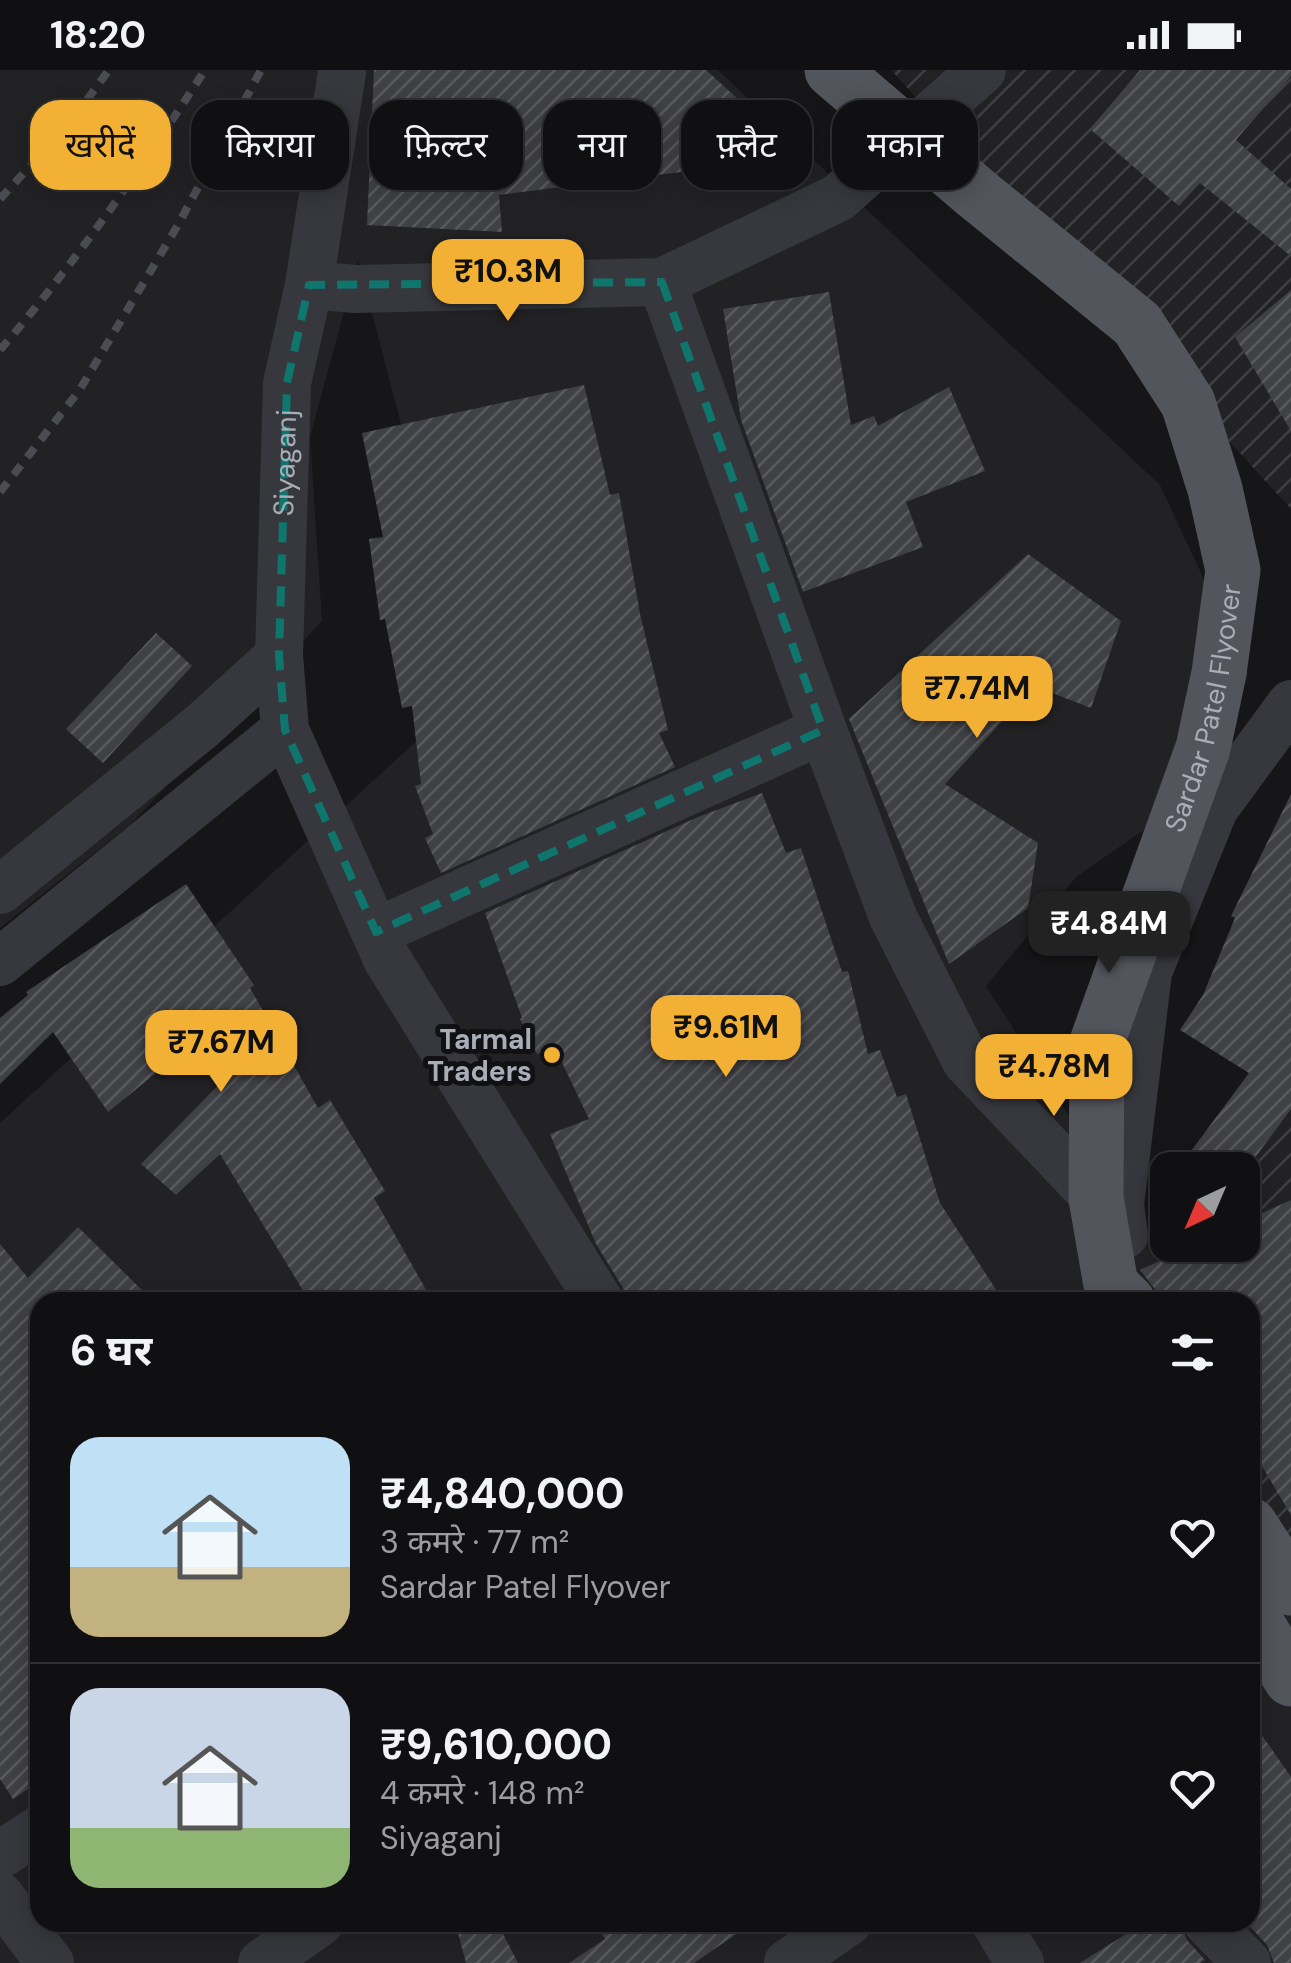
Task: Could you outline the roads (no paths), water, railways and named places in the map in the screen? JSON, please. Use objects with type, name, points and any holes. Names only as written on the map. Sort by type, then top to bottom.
[{"type":"main road","name":"Sardar Patel Flyover","points":[[832,70],[976,194],[1137,324],[1188,403],[1233,570],[1219,673],[1203,748],[1097,1042],[1096,1198],[1118,1292]]},
{"type":"main road","points":[[1260,1540],[1291,1588]]},
{"type":"main road","points":[[1260,1628],[1291,1679]]},
{"type":"street","points":[[309,285],[355,289],[662,282],[838,198],[982,70]]},
{"type":"street","name":"Siyaganj","points":[[342,72],[309,285],[287,383],[279,656],[285,730],[387,959],[594,1292]]},
{"type":"street","points":[[662,282],[893,917],[966,1062],[1096,1198]]},
{"type":"street","points":[[0,890],[202,726],[279,656]]},
{"type":"street","points":[[1119,1292],[1120,1204],[1148,972],[1214,809],[1291,704]]},
{"type":"street","points":[[0,962],[285,730]]},
{"type":"street","points":[[376,932],[823,730]]},
{"type":"street","points":[[0,1854],[30,1835]]},
{"type":"street","points":[[2,1902],[50,1963]]},
{"type":"street","points":[[262,1963],[306,1932]]},
{"type":"street","points":[[788,1963],[833,1932]]},
{"type":"street","points":[[1001,1932],[1020,1963]]},
{"type":"street","points":[[1216,1932],[1247,1963]]},
{"type":"railway","points":[[0,199],[72,120],[109,70]]},
{"type":"railway","points":[[0,350],[107,213],[205,70]]},
{"type":"railway","points":[[0,492],[79,391],[178,225],[261,70]]},
{"type":"place","name":"Tarmal Traders","points":[[552,1055]]}]
